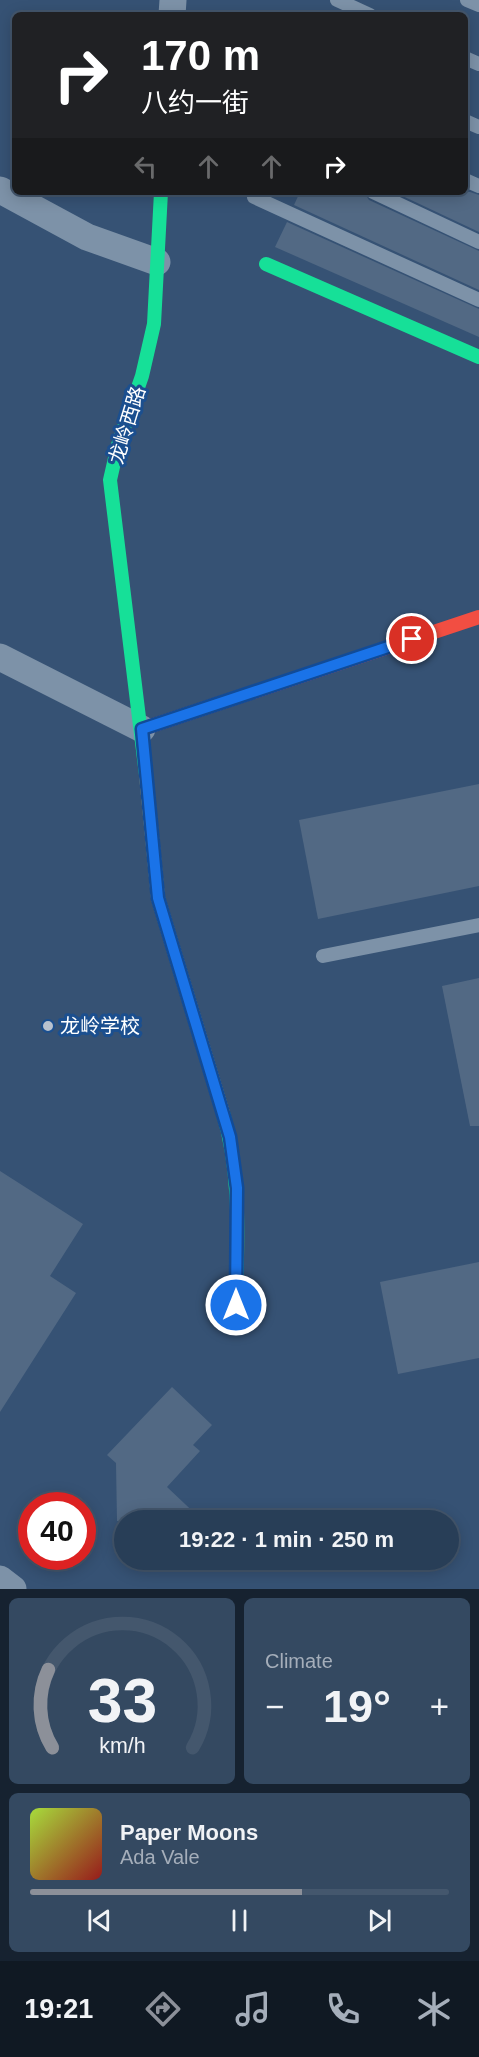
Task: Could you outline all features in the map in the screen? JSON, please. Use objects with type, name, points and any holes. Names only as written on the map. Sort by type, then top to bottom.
[{"type":"street","points":[[0,190],[87,237],[157,262]]},
{"type":"street","name":"龙岭西路","points":[[161,195],[154,324],[142,376],[118,445],[110,480],[142,729],[158,898],[230,1137],[237,1188],[236,1305]]},
{"type":"street","points":[[266,264],[479,357]]},
{"type":"street","points":[[0,657],[142,729],[479,617]]},
{"type":"street","points":[[0,1579],[13,1589]]},
{"type":"lane","points":[[337,0],[363,12]]},
{"type":"lane","points":[[467,0],[479,5]]},
{"type":"lane","points":[[379,195],[479,242]]},
{"type":"lane","points":[[254,197],[479,300]]},
{"type":"lane","points":[[323,956],[479,925]]},
{"type":"building","points":[[470,192],[479,195],[479,232],[400,195],[468,195]]},
{"type":"building","points":[[299,195],[366,195],[369,200],[479,251],[479,290],[294,205]]},
{"type":"building","points":[[287,222],[479,309],[479,337],[275,247]]},
{"type":"building","points":[[479,784],[479,886],[318,919],[299,820]]},
{"type":"building","points":[[479,978],[479,1126],[470,1126],[442,986]]},
{"type":"building","points":[[0,1171],[83,1224],[50,1276],[76,1293],[0,1412]]},
{"type":"building","points":[[479,1262],[479,1358],[398,1374],[380,1282]]},
{"type":"building","points":[[172,1387],[212,1425],[193,1445],[200,1451],[167,1487],[191,1510],[117,1510],[116,1463],[107,1455]]},
{"type":"traffic: fast","points":[[146,775],[110,480],[118,445],[142,376],[154,324],[161,195]]},
{"type":"traffic: fast","points":[[266,264],[479,357]]},
{"type":"traffic: fast","points":[[223,1113],[236,1185],[236,1305]]},
{"type":"traffic: slow","points":[[146,775],[158,898],[223,1113]]},
{"type":"traffic: jam","points":[[142,729],[479,617]]},
{"type":"place","name":"龙岭学校","points":[[48,1026]]},
{"type":"route","points":[[236,1305],[237,1188],[230,1137],[158,898],[142,729],[412,639]]}]
